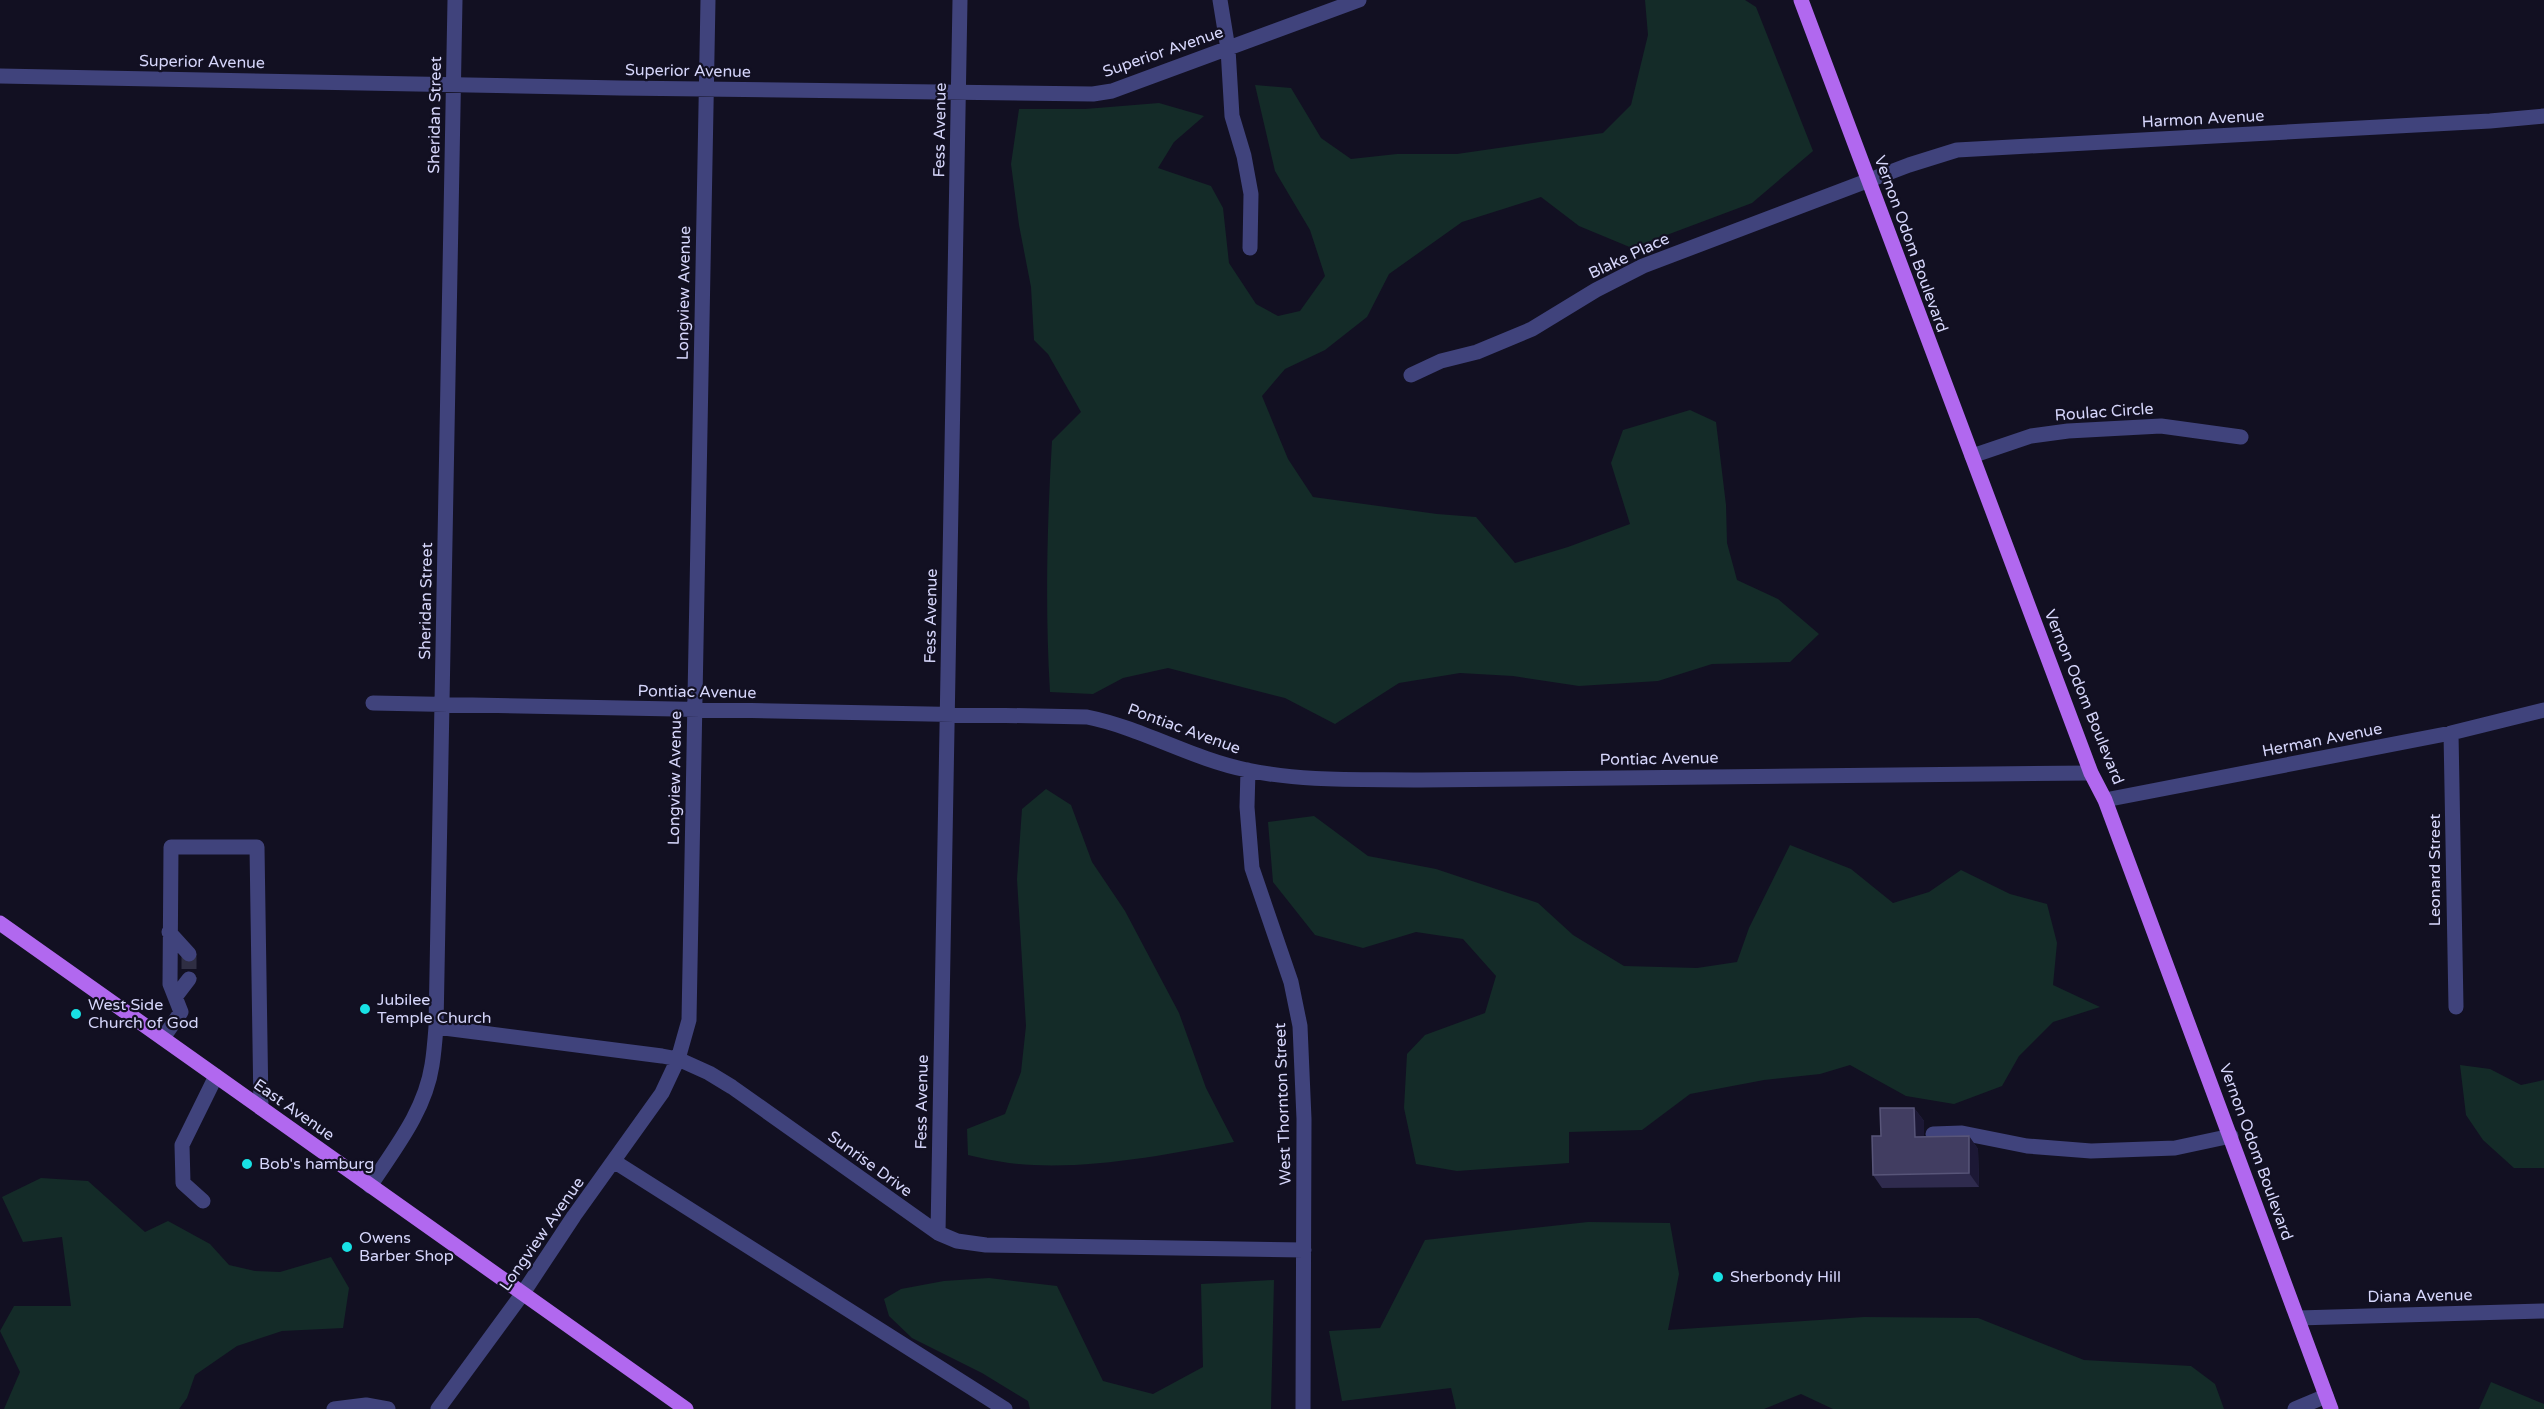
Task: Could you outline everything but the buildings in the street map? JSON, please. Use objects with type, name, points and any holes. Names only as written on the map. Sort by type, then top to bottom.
[{"type":"main road","name":"Vernon Odom Boulevard","points":[[1801,0],[2091,773],[2105,800],[2329,1403]]},
{"type":"main road","name":"East Avenue","points":[[0,922],[686,1409]]},
{"type":"street","name":"Sheridan Street","points":[[370,1185],[406,1131],[420,1105],[432,1066],[436,1028],[455,0]]},
{"type":"street","name":"Longview Avenue","points":[[438,1409],[523,1293],[574,1216],[615,1162],[662,1093],[678,1059],[689,1020],[708,0]]},
{"type":"street","name":"Fess Avenue","points":[[938,1233],[960,0]]},
{"type":"street","points":[[1220,0],[1228,49],[1232,116],[1244,156],[1251,194],[1250,248]]},
{"type":"street","name":"Superior Avenue","points":[[0,76],[1093,94],[1112,91],[1359,0]]},
{"type":"street","name":"Harmon Avenue","points":[[1869,181],[1957,150],[2490,121],[2544,116]]},
{"type":"street","name":"Blake Place","points":[[1411,375],[1441,361],[1477,352],[1532,329],[1596,290],[1643,266],[1869,181]]},
{"type":"street","name":"Roulac Circle","points":[[1972,456],[2022,438],[2068,431],[2161,426],[2241,437]]},
{"type":"street","name":"Pontiac Avenue","points":[[373,704],[1087,717],[1114,723],[1158,741],[1248,770],[1315,778],[1409,780],[2091,773]]},
{"type":"street","name":"Herman Avenue","points":[[2105,800],[2451,732],[2544,710]]},
{"type":"street","name":"Leonard Street","points":[[2451,732],[2456,1007]]},
{"type":"street","name":"West Thornton Street","points":[[1248,770],[1247,807],[1252,868],[1292,982],[1300,1026],[1304,1080],[1303,1409]]},
{"type":"street","points":[[163,1038],[181,1012],[170,984],[171,847],[257,847],[261,1108]]},
{"type":"street","points":[[170,932],[189,954]]},
{"type":"street","points":[[176,996],[189,979]]},
{"type":"street","name":"Sunrise Drive","points":[[436,1028],[628,1050],[678,1059],[709,1072],[732,1087],[938,1233],[957,1241],[986,1245],[1304,1250]]},
{"type":"street","points":[[203,1201],[183,1183],[182,1146],[216,1076]]},
{"type":"street","points":[[1933,1134],[1962,1133],[2026,1146],[2091,1151],[2175,1148],[2231,1136]]},
{"type":"street","points":[[615,1162],[1005,1409]]},
{"type":"street","name":"Diana Avenue","points":[[2298,1318],[2544,1311]]},
{"type":"street","points":[[2295,1409],[2329,1403]]},
{"type":"street","points":[[334,1409],[366,1405],[388,1409]]},
{"type":"green space","points":[[1645,0],[1745,0],[1756,7],[1813,151],[1752,203],[1632,248],[1579,226],[1541,197],[1462,222],[1389,274],[1367,317],[1325,350],[1285,369],[1262,396],[1288,459],[1313,497],[1476,517],[1515,563],[1568,547],[1630,524],[1611,463],[1623,430],[1690,410],[1716,422],[1726,505],[1727,543],[1737,580],[1778,599],[1819,634],[1790,662],[1712,664],[1658,681],[1579,686],[1513,676],[1460,673],[1399,683],[1335,724],[1285,698],[1168,668],[1123,678],[1093,694],[1050,692],[1047,566],[1052,441],[1081,412],[1048,354],[1034,340],[1031,287],[1019,225],[1011,164],[1019,109],[1085,109],[1159,103],[1204,116],[1174,142],[1158,168],[1211,186],[1223,208],[1229,263],[1256,304],[1278,316],[1300,311],[1325,276],[1310,230],[1275,171],[1255,85],[1291,88],[1321,138],[1351,159],[1397,154],[1457,154],[1603,133],[1631,105],[1648,35]]},
{"type":"green space","points":[[1046,789],[1071,805],[1092,862],[1125,911],[1179,1013],[1206,1088],[1234,1142],[1093,1164],[1036,1165],[1009,1163],[968,1155],[967,1129],[1005,1114],[1021,1072],[1026,1026],[1017,879],[1022,809]]},
{"type":"green space","points":[[1314,816],[1368,856],[1436,869],[1538,903],[1573,935],[1624,966],[1697,968],[1737,962],[1749,928],[1790,845],[1851,869],[1893,903],[1929,892],[1961,870],[2010,894],[2047,904],[2057,943],[2053,985],[2100,1007],[2053,1022],[2019,1056],[2002,1086],[1954,1104],[1906,1096],[1850,1065],[1820,1074],[1764,1080],[1690,1094],[1642,1130],[1569,1132],[1569,1163],[1457,1171],[1416,1164],[1404,1108],[1407,1054],[1425,1035],[1485,1013],[1496,976],[1463,939],[1416,932],[1363,948],[1315,935],[1273,882],[1268,822]]},
{"type":"green space","points":[[2460,1065],[2490,1069],[2521,1085],[2544,1080],[2544,1168],[2514,1168],[2483,1140],[2466,1115]]},
{"type":"green space","points":[[41,1178],[88,1181],[145,1232],[168,1221],[210,1244],[229,1265],[255,1271],[280,1272],[331,1257],[349,1288],[343,1328],[282,1331],[237,1346],[195,1375],[187,1398],[179,1409],[4,1409],[20,1372],[0,1331],[14,1306],[71,1306],[62,1237],[23,1242],[2,1197]]},
{"type":"green space","points":[[1588,1222],[1670,1223],[1679,1274],[1668,1330],[1864,1317],[1978,1318],[2084,1360],[2191,1366],[2215,1384],[2224,1409],[1833,1409],[1801,1394],[1764,1409],[1456,1409],[1451,1388],[1342,1401],[1329,1331],[1380,1328],[1425,1240]]},
{"type":"green space","points":[[989,1278],[1057,1286],[1103,1381],[1153,1394],[1203,1367],[1201,1284],[1274,1280],[1271,1409],[1030,1409],[1028,1401],[982,1373],[912,1338],[889,1316],[884,1299],[901,1289],[944,1281]]},
{"type":"green space","points":[[2491,1382],[2544,1404],[2544,1409],[2479,1409]]},
{"type":"tunnel","points":[[189,954],[189,979]]},
{"type":"place","name":"Jubilee Temple Church","points":[[365,1009]]},
{"type":"place","name":"West Side Church of God","points":[[76,1014]]},
{"type":"place","name":"Bob's hamburg","points":[[247,1164]]},
{"type":"place","name":"Owens Barber Shop","points":[[347,1247]]},
{"type":"place","name":"Sherbondy Hill","points":[[1718,1277]]}]
